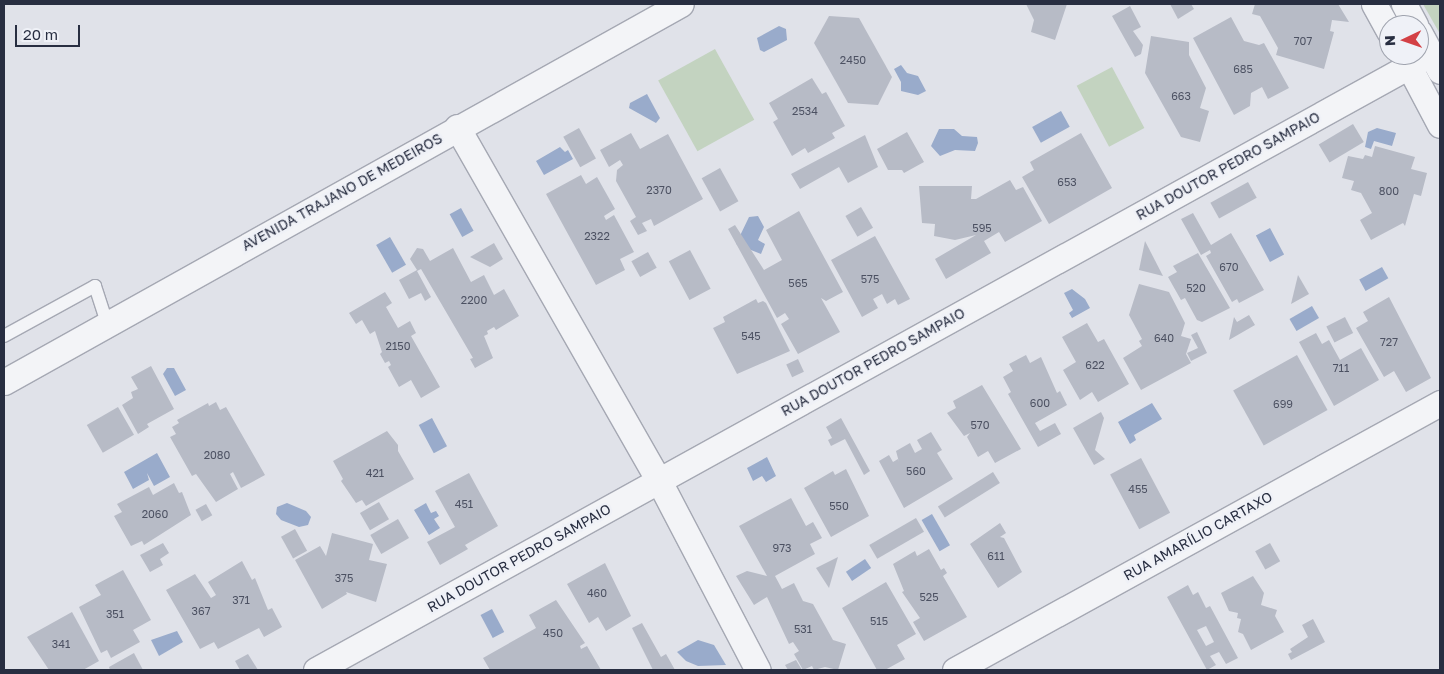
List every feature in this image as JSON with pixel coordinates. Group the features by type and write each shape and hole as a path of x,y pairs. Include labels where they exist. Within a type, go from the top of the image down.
{"street":[{"name":"AVENIDA TRAJANO DE MEDEIROS","path":"4,382 457,127 681,4"},
{"path":"1374,4 1380,15"},
{"path":"1429,50 1436,62"},
{"name":"RUA DOUTOR PEDRO SAMPAIO","path":"316,670 659,481 1397,65"},
{"path":"1409,65 1440,125"},
{"path":"457,127 659,481 758,670"},
{"name":"RUA AMARÍLIO CARTAXO","path":"955,670 1440,402"}],"lane":[{"path":"4,336 95,286 107,324"}],"green space":[{"path":"1423,4 1440,4 1440,34"},
{"path":"715,49 754,120 697,151 658,81"},
{"path":"1112,67 1144,128 1109,147 1077,86"}],"water":[{"path":"779,26 786,29 787,40 764,52 760,50 757,38"},
{"path":"901,65 907,73 918,76 926,91 918,95 901,91 901,82 894,69"},
{"path":"647,94 660,118 656,123 629,108 630,103"},
{"path":"1061,111 1070,127 1041,143 1032,127"},
{"path":"1377,128 1396,133 1392,146 1374,141 1371,149 1365,147 1368,132"},
{"path":"939,129 954,129 962,136 977,137 978,143 975,151 955,150 940,156 931,146"},
{"path":"560,147 565,152 568,150 573,159 544,175 536,161"},
{"path":"461,208 474,231 462,237 450,214"},
{"path":"758,216 764,227 758,240 765,244 761,254 736,244 749,217"},
{"path":"1270,228 1284,254 1270,262 1256,236"},
{"path":"390,237 406,265 392,273 376,245"},
{"path":"1382,267 1388,278 1366,291 1359,280"},
{"path":"1072,289 1085,299 1090,308 1072,318 1069,313 1073,310 1064,293"},
{"path":"1312,306 1319,318 1296,331 1289,319"},
{"path":"167,368 174,368 186,390 175,396 163,374"},
{"path":"1152,403 1162,419 1134,435 1136,440 1130,444 1118,422"},
{"path":"432,418 447,446 434,453 419,425"},
{"path":"157,453 170,477 154,486 147,473 149,480 133,489 124,472"},
{"path":"767,457 776,476 766,482 762,476 753,481 747,468"},
{"path":"287,503 306,511 311,517 308,525 299,527 281,520 276,514 277,507"},
{"path":"426,503 431,513 436,511 439,516 434,519 440,528 429,535 414,510"},
{"path":"932,514 950,545 940,551 922,520"},
{"path":"865,559 871,568 852,581 846,572"},
{"path":"492,609 504,632 493,638 481,615"},
{"path":"177,631 183,642 159,656 151,640"},
{"path":"698,640 714,645 726,665 698,666 686,661 677,652"}],"building":[{"path":"1026,4 1067,4 1055,40 1031,32 1034,20"},
{"path":"1170,4 1191,4 1194,9 1178,19"},
{"path":"1255,4 1338,4 1349,22 1332,20 1330,31 1334,32 1324,69 1276,55 1278,48 1260,16 1252,14"},
{"path":"1130,6 1141,27 1133,31 1143,45 1141,54 1135,57 1112,16"},
{"path":"829,16 859,18 892,77 878,105 848,103 814,43"},
{"path":"1231,17 1244,41 1259,45 1264,43 1289,88 1268,99 1262,87 1251,93 1250,106 1234,115 1193,38"},
{"path":"1151,36 1189,42 1189,55 1206,88 1200,108 1209,111 1200,142 1181,137 1145,73"},
{"path":"812,78 822,94 826,92 845,126 832,133 835,138 808,153 805,148 792,156 773,122 778,119 769,103"},
{"path":"1353,124 1364,142 1330,163 1319,145"},
{"path":"579,128 596,159 580,167 563,137"},
{"path":"907,132 924,162 904,173 902,170 888,170 877,149"},
{"path":"631,133 640,149 668,134 703,199 654,226 651,219 642,223 647,231 638,235 630,221 636,217 616,181 617,170 623,165 620,160 609,167 600,150"},
{"path":"1081,133 1112,188 1049,224 1022,177 1034,170 1030,162"},
{"path":"865,135 878,167 848,183 839,167 800,189 791,174"},
{"path":"1375,146 1415,157 1411,169 1427,173 1421,196 1414,194 1405,226 1403,223 1371,240 1360,220 1372,213 1361,193 1351,190 1354,181 1342,178 1348,156 1363,159 1365,155 1372,157"},
{"path":"720,168 738,201 720,211 702,178"},
{"path":"581,175 586,184 597,177 615,209 604,216 606,220 614,215 634,252 620,259 625,270 596,285 546,194"},
{"path":"1010,180 1016,190 1023,187 1042,221 1005,242 999,232 984,241 991,253 946,279 935,259 976,235 955,240 934,236 935,224 922,223 919,186 972,186 971,199 976,199"},
{"path":"1248,182 1257,198 1219,219 1210,203"},
{"path":"861,207 873,228 857,237 845,216"},
{"path":"799,211 843,292 826,301 821,298 840,332 798,354 781,324 789,319 785,313 777,318 728,229 735,225 764,270 782,260 766,230"},
{"path":"1193,213 1211,245 1231,233 1264,290 1239,303 1237,299 1232,302 1206,256 1211,253 1210,250 1201,255 1181,219"},
{"path":"875,236 910,299 898,305 895,299 887,304 882,294 873,299 878,308 862,317 831,260"},
{"path":"1145,241 1163,276 1139,270"},
{"path":"494,243 503,259 490,267 470,257"},
{"path":"417,248 423,249 430,261 453,248 471,282 484,275 494,295 504,289 519,316 496,330 494,327 487,331 488,334 484,336 493,358 475,368 470,359 473,358 421,269 417,271 431,297 425,301 421,293 409,299 399,280 417,270 410,259"},
{"path":"690,250 711,289 689,300 669,261"},
{"path":"648,252 657,268 640,277 631,261"},
{"path":"1198,253 1230,308 1202,322 1197,320 1185,298 1181,300 1168,277 1177,272 1173,266"},
{"path":"1298,275 1309,294 1291,304"},
{"path":"1139,284 1169,292 1185,323 1181,336 1191,339 1186,354 1191,363 1141,390 1123,358 1142,346 1139,341 1142,339 1129,315"},
{"path":"385,292 392,303 386,307 398,328 410,321 416,333 411,336 440,387 421,398 411,380 399,387 388,367 391,365 389,361 385,363 380,354 382,352 375,331 370,334 362,320 356,324 349,313"},
{"path":"1389,297 1431,378 1406,392 1394,371 1384,377 1356,328 1368,321 1363,312"},
{"path":"756,299 758,303 763,301 766,303 790,351 737,374 713,328 725,322 723,317"},
{"path":"1249,315 1255,325 1229,340 1234,317 1237,322"},
{"path":"1345,317 1353,333 1334,343 1326,327"},
{"path":"1087,323 1098,342 1104,339 1129,384 1098,402 1092,392 1080,400 1063,370 1076,362 1062,337"},
{"path":"1197,332 1207,353 1191,361 1187,353 1198,348 1191,335"},
{"path":"1316,333 1322,344 1329,340 1340,360 1361,348 1379,380 1334,406 1299,342"},
{"path":"1026,355 1030,363 1041,357 1057,393 1060,391 1067,405 1035,423 1040,431 1055,423 1061,434 1038,447 1008,394 1011,392 1003,377 1013,371 1009,364"},
{"path":"1297,355 1328,410 1264,445 1233,390"},
{"path":"798,359 804,372 792,377 786,364"},
{"path":"151,366 174,409 147,424 149,427 138,434 122,405 133,398 131,392 138,389 131,377"},
{"path":"982,385 1021,449 995,463 988,451 978,457 967,437 970,433 964,436 947,413 956,408 953,401"},
{"path":"216,402 220,410 226,407 265,475 241,488 233,472 230,474 238,489 216,502 196,474 192,476 170,437 176,434 172,427 179,423 177,420 208,403 209,406"},
{"path":"118,407 134,435 103,453 87,425"},
{"path":"1101,412 1104,418 1095,450 1105,459 1094,465 1073,428"},
{"path":"841,418 870,471 864,475 845,439 831,446 828,440 832,438 826,427"},
{"path":"387,431 398,445 398,451 414,479 366,506 362,500 356,503 341,481 343,479 333,461"},
{"path":"931,432 942,450 937,453 953,479 904,508 879,461 889,455 893,462 898,459 899,462 896,451 910,443 915,453 922,449 917,440"},
{"path":"1141,458 1170,513 1139,529 1110,474"},
{"path":"846,469 869,516 831,537 804,488 833,471 835,475"},
{"path":"993,472 1000,483 945,517 938,506"},
{"path":"469,473 498,526 465,545 468,549 440,565 427,542 455,527 435,491"},
{"path":"174,483 179,493 182,492 191,515 144,545 142,541 131,546 114,516 122,512 117,504 149,487 153,495"},
{"path":"791,498 806,526 813,522 822,538 810,544 815,554 775,576 782,589 794,583 803,601 813,604 833,640 846,644 838,670 825,667 814,670 812,666 803,670 794,654 799,651 793,642 789,644 767,597 754,605 736,576 747,571 767,576 739,526"},
{"path":"379,502 389,519 370,530 360,513"},
{"path":"206,504 212,515 202,521 196,510"},
{"path":"916,518 924,532 877,559 869,545"},
{"path":"398,519 409,538 381,554 370,535"},
{"path":"1000,523 1006,533 1000,537 1004,538 1022,572 998,588 970,544"},
{"path":"295,529 307,551 293,559 281,537"},
{"path":"332,533 373,544 369,560 387,564 376,602 346,592 347,594 322,609 295,560 320,546 326,556"},
{"path":"163,543 169,553 160,559 163,565 150,572 140,555"},
{"path":"1270,543 1280,561 1265,570 1255,551"},
{"path":"929,549 941,570 944,568 947,573 943,576 967,617 924,641 913,622 920,618 902,592 904,591 893,564 915,551 917,556"},
{"path":"838,557 829,588 816,568"},
{"path":"242,561 252,580 255,578 268,610 272,608 282,627 264,637 259,628 218,649 214,642 200,649 166,590 195,574 211,598 216,595 208,582"},
{"path":"605,563 631,616 606,631 598,617 589,623 567,584"},
{"path":"123,570 151,620 133,630 140,642 111,658 107,650 101,653 79,607 101,595 95,585"},
{"path":"1253,576 1264,593 1261,605 1277,610 1275,616 1284,632 1251,650 1243,634 1238,632 1241,619 1237,618 1238,613 1229,611 1221,593"},
{"path":"886,582 916,634 897,645 905,659 885,670 877,670 842,608"},
{"path":"1188,585 1193,595 1198,592 1206,608 1210,606 1238,658 1226,664 1219,652 1210,656 1216,665 1207,670 1167,597","holes":["1206,626 1214,642 1206,646 1197,630"]},
{"path":"556,600 585,643 580,646 581,649 587,646 601,670 490,670 483,658 536,628 529,615"},
{"path":"72,612 99,661 83,670 49,670 27,637"},
{"path":"1313,619 1325,642 1291,660 1288,654 1292,652 1290,649 1308,637 1302,625"},
{"path":"642,623 661,657 666,654 675,670 653,670 632,628"},
{"path":"134,653 143,670 110,670 109,667"},
{"path":"248,654 258,670 240,670 235,661"},
{"path":"796,660 802,670 788,670 785,665"}]}
